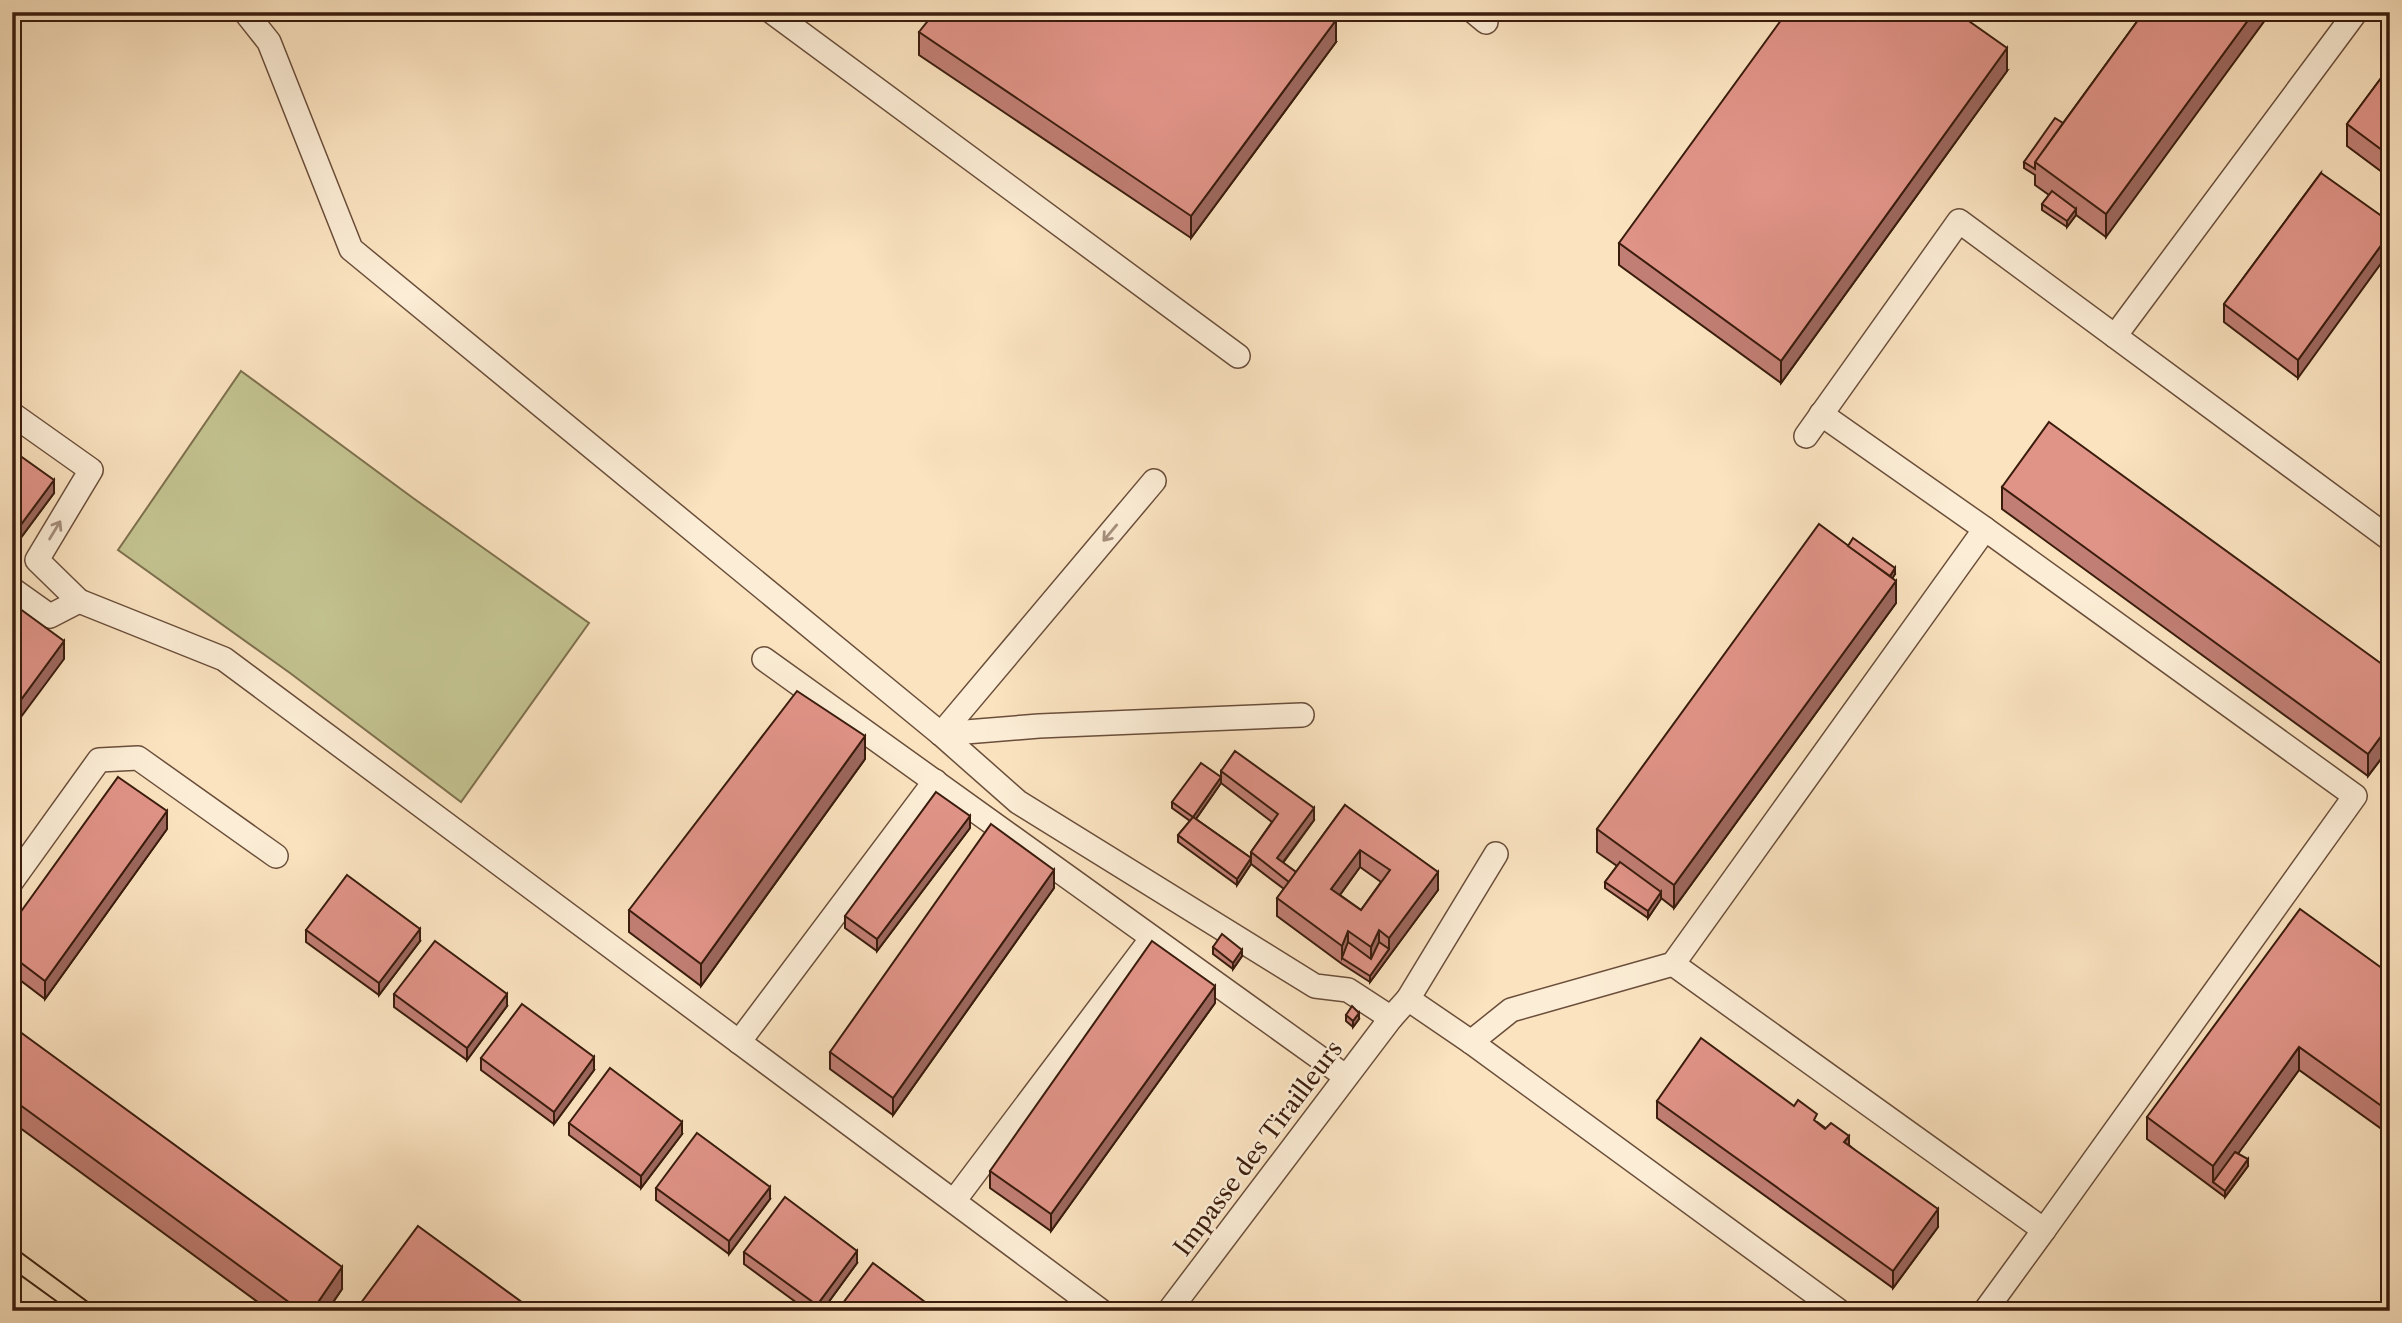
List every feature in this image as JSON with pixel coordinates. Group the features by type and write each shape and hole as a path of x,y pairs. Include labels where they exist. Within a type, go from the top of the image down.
{"lane":[{"path":"772,12 1238,356"},
{"path":"2115,336 2356,12"},
{"path":"246,13 269,42 351,249 941,734 1018,802 1315,986 1348,990 1391,1017"},
{"path":"1806,436 1959,221 2390,539"},
{"path":"12,414 91,470 37,560 79,601 224,659 1101,1311"},
{"path":"1821,414 2355,796 1985,1311"},
{"path":"941,734 1154,481"},
{"path":"1471,1042 1511,1010 1673,964 1985,529"},
{"path":"12,589 50,616 79,601"},
{"path":"764,659 1345,1076"},
{"path":"941,734 1039,726 1303,715"},
{"path":"12,881 99,760 138,758 276,856"},
{"path":"739,1042 935,781"},
{"name":"Impasse des Tirailleurs","path":"1169,1311 1345,1076 1408,999 1496,854"},
{"path":"954,1201 1152,938"},
{"path":"1673,964 2044,1230"},
{"path":"1408,999 1471,1042 1839,1311"}],"green space":[{"path":"241,371 589,623 461,802 290,673 118,550"}],"building":[{"path":"935,12 1324,12 1336,20 1191,216 919,32"},
{"path":"1787,12 1956,12 2007,48 1781,361 1619,243"},
{"path":"2144,12 2254,12 2106,214 2035,162"},
{"path":"2390,66 2390,156 2347,124"},
{"path":"2055,118 2063,123 2035,162 2035,169 2024,162"},
{"path":"2321,173 2390,222 2390,233 2298,360 2224,304"},
{"path":"2052,191 2076,209 2067,221 2042,204"},
{"path":"2049,422 2390,670 2390,724 2368,754 2002,487"},
{"path":"12,450 54,480 14,534 12,533"},
{"path":"1819,524 1896,581 1674,885 1597,829"},
{"path":"1853,538 1895,568 1890,576 1848,546"},
{"path":"12,603 64,641 12,712"},
{"path":"797,691 865,736 701,964 629,910"},
{"path":"1235,751 1314,808 1277,858 1296,872 1289,882 1251,852 1278,814 1221,771"},
{"path":"1201,763 1221,777 1193,817 1172,802"},
{"path":"118,777 167,811 45,981 12,956 12,924"},
{"path":"936,792 970,816 877,939 845,916"},
{"path":"1345,805 1438,872 1389,938 1379,930 1371,947 1348,931 1342,946 1277,898","holes":["1360,850 1390,870 1361,910 1331,889"]},
{"path":"1193,817 1251,858 1237,879 1178,835"},
{"path":"991,824 1054,870 893,1098 830,1052"},
{"path":"1620,862 1661,892 1648,911 1605,882"},
{"path":"347,875 420,929 379,983 306,930"},
{"path":"2300,909 2390,974 2390,1112 2299,1047 2213,1166 2147,1117"},
{"path":"1222,934 1242,950 1233,963 1213,947"},
{"path":"435,941 507,994 467,1048 394,994"},
{"path":"1152,941 1215,986 1051,1214 990,1171"},
{"path":"1348,942 1371,959 1379,942 1389,949 1370,976 1342,958"},
{"path":"522,1004 594,1057 554,1112 481,1058"},
{"path":"1352,1006 1359,1013 1353,1021 1346,1015"},
{"path":"12,1026 342,1267 312,1311 301,1311 12,1099"},
{"path":"1701,1038 1794,1106 1798,1100 1817,1114 1814,1120 1825,1129 1831,1123 1849,1136 1844,1142 1938,1209 1893,1271 1657,1101"},
{"path":"610,1068 682,1122 641,1176 569,1123"},
{"path":"697,1133 770,1187 729,1241 656,1188"},
{"path":"2235,1152 2248,1159 2225,1191 2213,1182"},
{"path":"785,1197 857,1251 817,1305 744,1252"},
{"path":"418,1226 534,1311 355,1311"},
{"path":"873,1263 937,1311 837,1311"}],"tram line":[{"path":"12,1246 100,1311"},
{"path":"12,1269 70,1311"}]}
